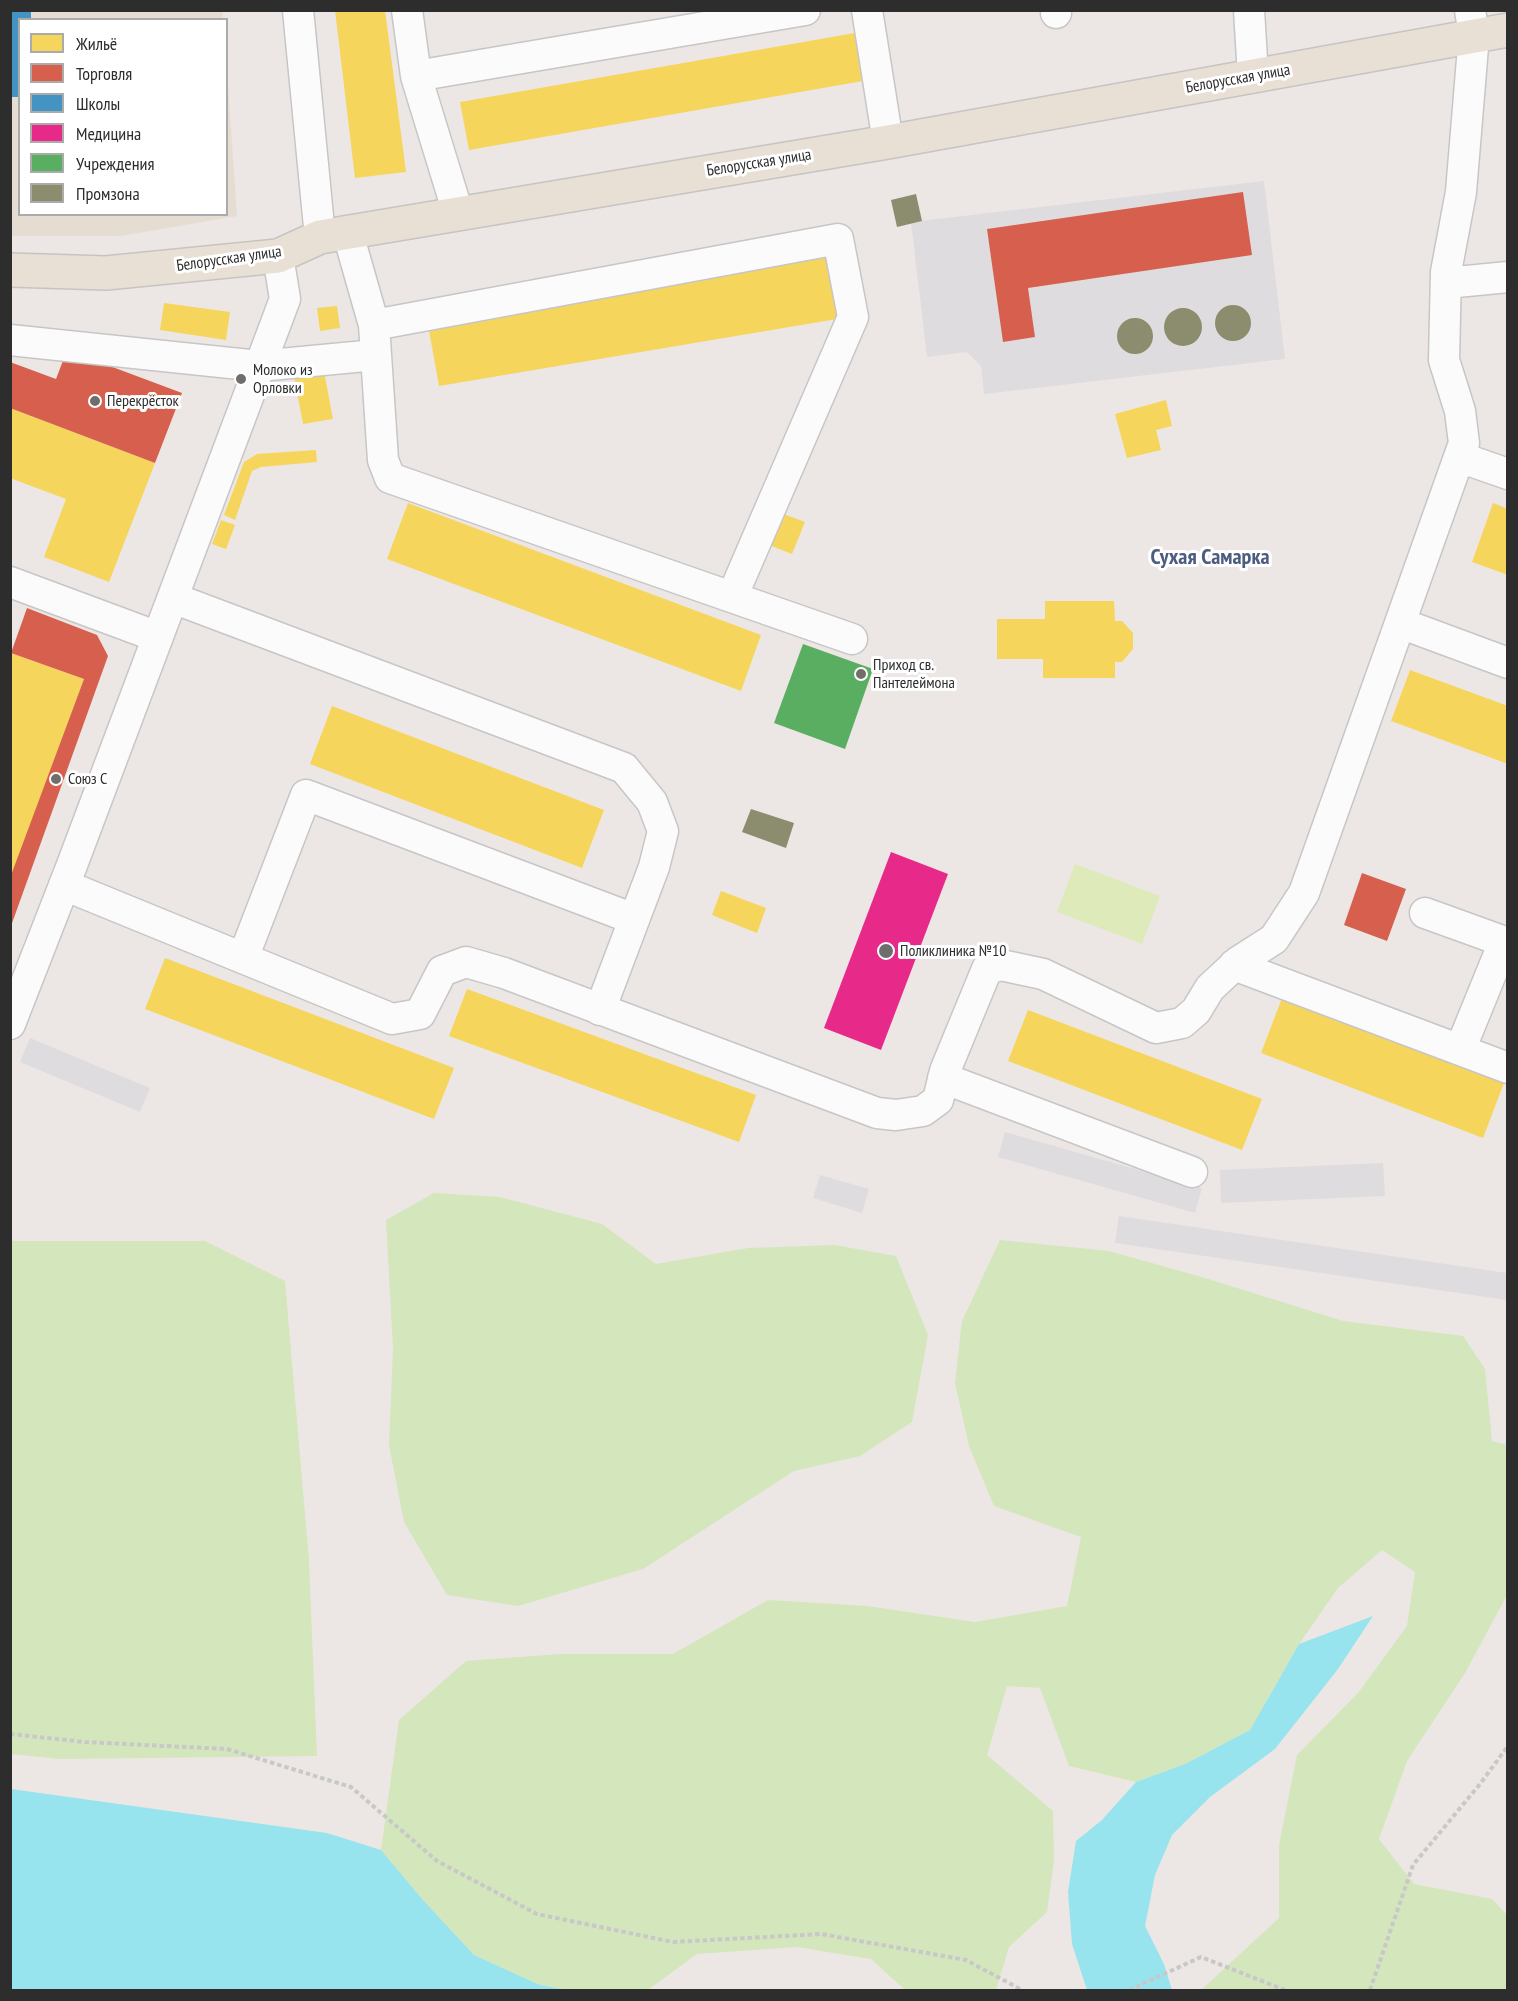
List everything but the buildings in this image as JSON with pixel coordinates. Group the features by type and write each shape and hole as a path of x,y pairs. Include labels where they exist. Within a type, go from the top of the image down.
{"main road":[{"name":"Белорусская улица","path":"10,270 106,273 278,256 334,236 458,213 888,142 1253,76 1472,23 1508,30"}],"street":[{"path":"298,10 334,236 374,325 383,460 390,478 852,639"},
{"path":"407,10 416,75 458,213"},
{"path":"416,75 805,10"},
{"path":"867,10 888,142"},
{"path":"1249,10 1253,76"},
{"path":"64,885 392,1019 420,1014 442,971 466,962 504,973 877,1113 896,1115 923,1111 938,1100 943,1078 987,969 1001,965 1043,974 1156,1028 1182,1023 1196,1011 1210,988 1234,965 1274,939 1304,893 1464,442 1460,411 1444,360 1446,272 1461,192 1472,23"},
{"path":"374,325 838,238 853,317 732,597"},
{"path":"10,1024 16,982 64,885 285,299 278,256"},
{"path":"1446,283 1508,277"},
{"path":"10,340 260,366 376,355"},
{"path":"1459,457 1508,452"},
{"path":"1459,457 1508,474"},
{"path":"10,582 158,637"},
{"path":"172,598 624,768 652,802 663,831 654,867 600,1010"},
{"path":"1400,623 1508,663"},
{"path":"243,958 306,795 634,919"},
{"path":"1425,913 1506,943 1460,1050"},
{"path":"1234,965 1507,1067"},
{"path":"943,1078 1192,1172"}],"path":[{"path":"10,1734 84,1742 227,1749 351,1787 437,1861 537,1914 673,1942 820,1934 966,1960 1022,1990"},
{"path":"1370,1990 1413,1865 1480,1785 1508,1746"},
{"path":"1130,1990 1201,1957 1285,1990"}],"shaded area":[{"path":"222,10 223,18 18,18 18,216 228,216 228,86 237,216 121,236 11,236 10,11"},
{"path":"1264,181 1285,359 984,394 981,366 967,352 927,357 911,222"},
{"path":"30,1038 150,1088 140,1112 20,1062"},
{"path":"1005,1132 1202,1188 1195,1213 998,1157"},
{"path":"1383,1163 1385,1196 1221,1203 1220,1170"},
{"path":"820,1175 869,1189 862,1213 813,1198"},
{"path":"1119,1216 1507,1273 1507,1300 1115,1243"}],"green space":[{"path":"1075,864 1160,896 1142,944 1057,912"},
{"path":"434,1193 500,1197 602,1224 656,1264 748,1248 835,1245 896,1256 928,1335 912,1422 860,1456 794,1471 643,1569 518,1606 447,1595 404,1522 389,1445 393,1350 386,1220"},
{"path":"1000,1240 1109,1251 1343,1321 1463,1336 1485,1369 1492,1441 1507,1445 1507,1595 1465,1673 1407,1761 1379,1839 1414,1884 1492,1899 1507,1915 1507,1990 1201,1990 1279,1918 1279,1845 1297,1755 1358,1693 1407,1626 1415,1572 1382,1550 1338,1588 1299,1644 1250,1730 1185,1764 1136,1782 1069,1766 1040,1688 1007,1686 987,1755 1053,1811 1054,1860 1047,1912 1009,1947 996,1990 905,1990 871,1959 797,1947 697,1954 648,1990 569,1990 540,1985 474,1955 381,1850 399,1720 466,1661 559,1654 673,1654 768,1600 867,1606 975,1622 1067,1606 1081,1537 994,1506 969,1446 955,1383 962,1321"},
{"path":"11,1241 205,1241 285,1281 309,1561 317,1756 60,1759 11,1754"}],"water":[{"path":"1373,1616 1338,1669 1275,1749 1210,1797 1172,1835 1155,1875 1145,1926 1164,1964 1172,1990 1087,1990 1072,1944 1068,1892 1076,1841 1102,1820 1136,1782 1185,1764 1250,1730 1299,1644"},
{"path":"11,1789 327,1833 381,1850 474,1955 540,1985 569,1990 11,1990"}],"place":[{"name":"Молоко из Орловки","path":"241,379"},
{"name":"Перекрёсток","path":"95,401"},
{"name":"Приход св. Пантелеймона","path":"861,674"},
{"name":"Союз С","path":"56,779"},
{"name":"Поликлиника №10","path":"886,951"}],"district":[{"name":"Сухая Самарка","path":"1210,558"}]}
